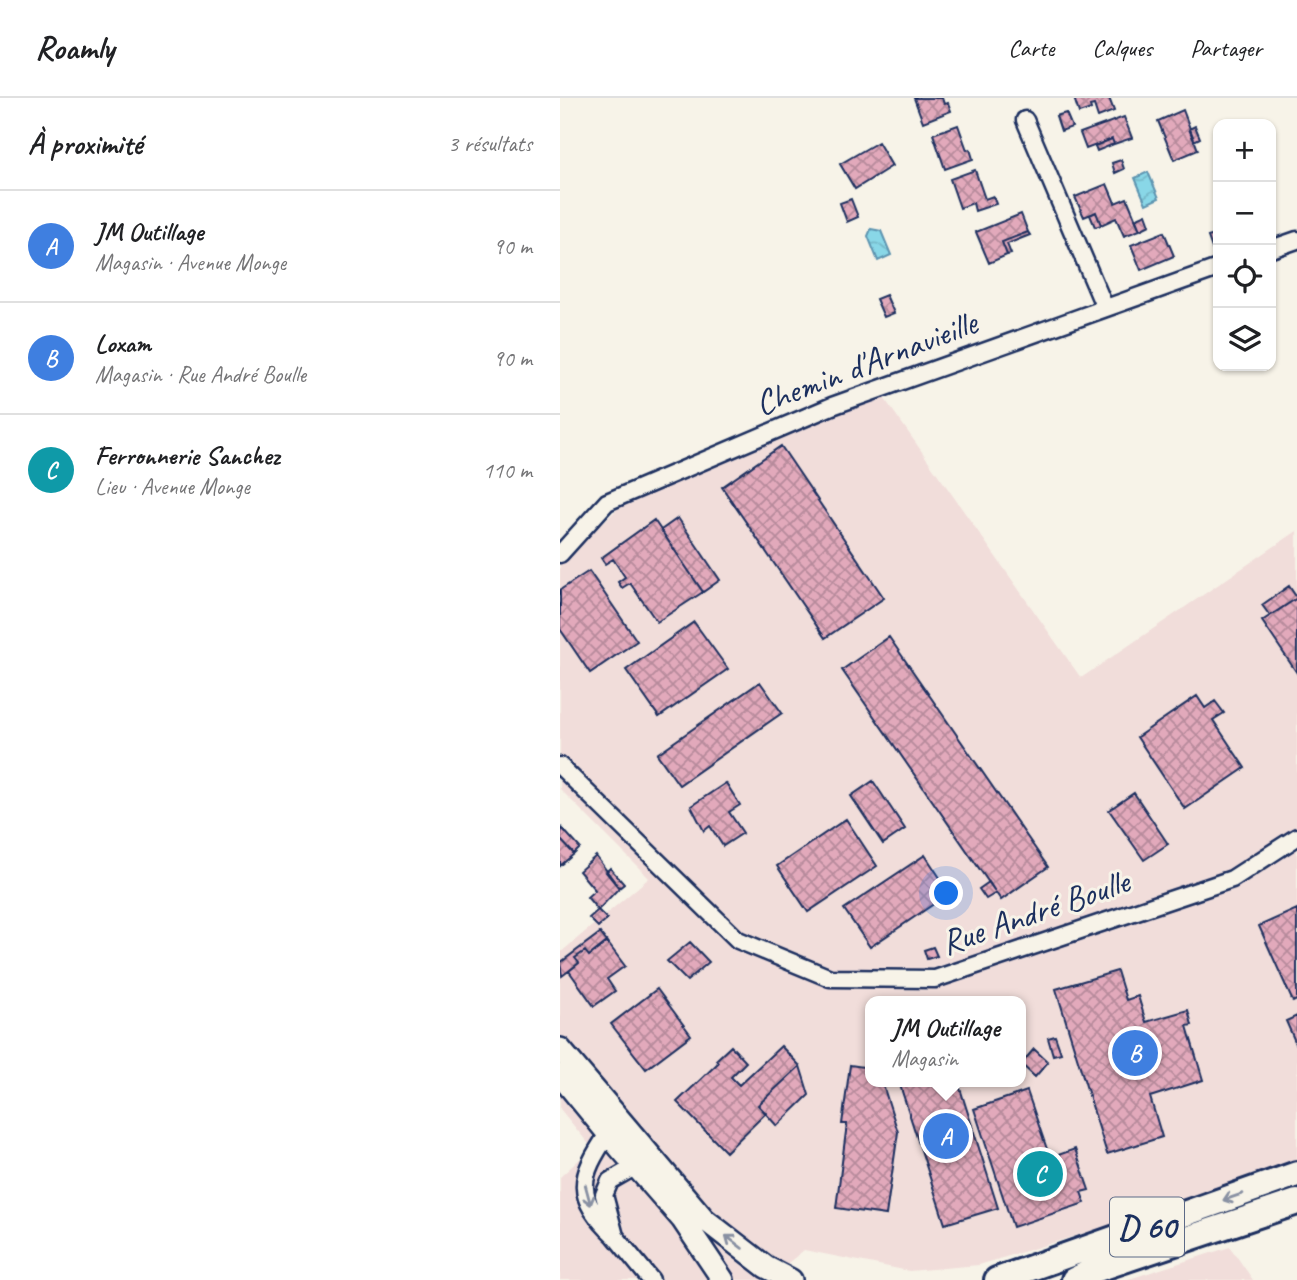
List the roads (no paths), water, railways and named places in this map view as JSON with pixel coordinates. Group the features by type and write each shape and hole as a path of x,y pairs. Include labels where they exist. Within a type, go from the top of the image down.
{"main road":[{"path":"560,1049 644,1161 723,1280"},
{"path":"560,1074 608,1134 644,1161 704,1219 766,1266 791,1280"},
{"name":"D 60","path":"997,1280 1297,1174"},
{"name":"D 60","path":"1074,1280 1094,1270 1297,1202"}],"street":[{"path":"1025,120 1105,308"},
{"path":"1276,247 1297,240"},
{"name":"Chemin d'Arnavieille","path":"560,554 607,502 832,406 1213,270"},
{"name":"Rue André Boulle","path":"560,766 738,940 830,978 935,979 1232,879 1297,837"},
{"path":"608,1134 584,1177 587,1200 600,1222 651,1280"},
{"path":"615,1236 604,1195 610,1181 644,1161"}],"water":[{"path":"1148,172 1159,198 1146,204 1135,178"},
{"path":"871,229 881,231 891,255 878,261 868,236"}],"place":[{"name":"Loxam","path":"1135,1053"},
{"name":"JM Outillage","path":"946,1136"},
{"name":"Ferronnerie Sanchez","path":"1040,1174"}]}
